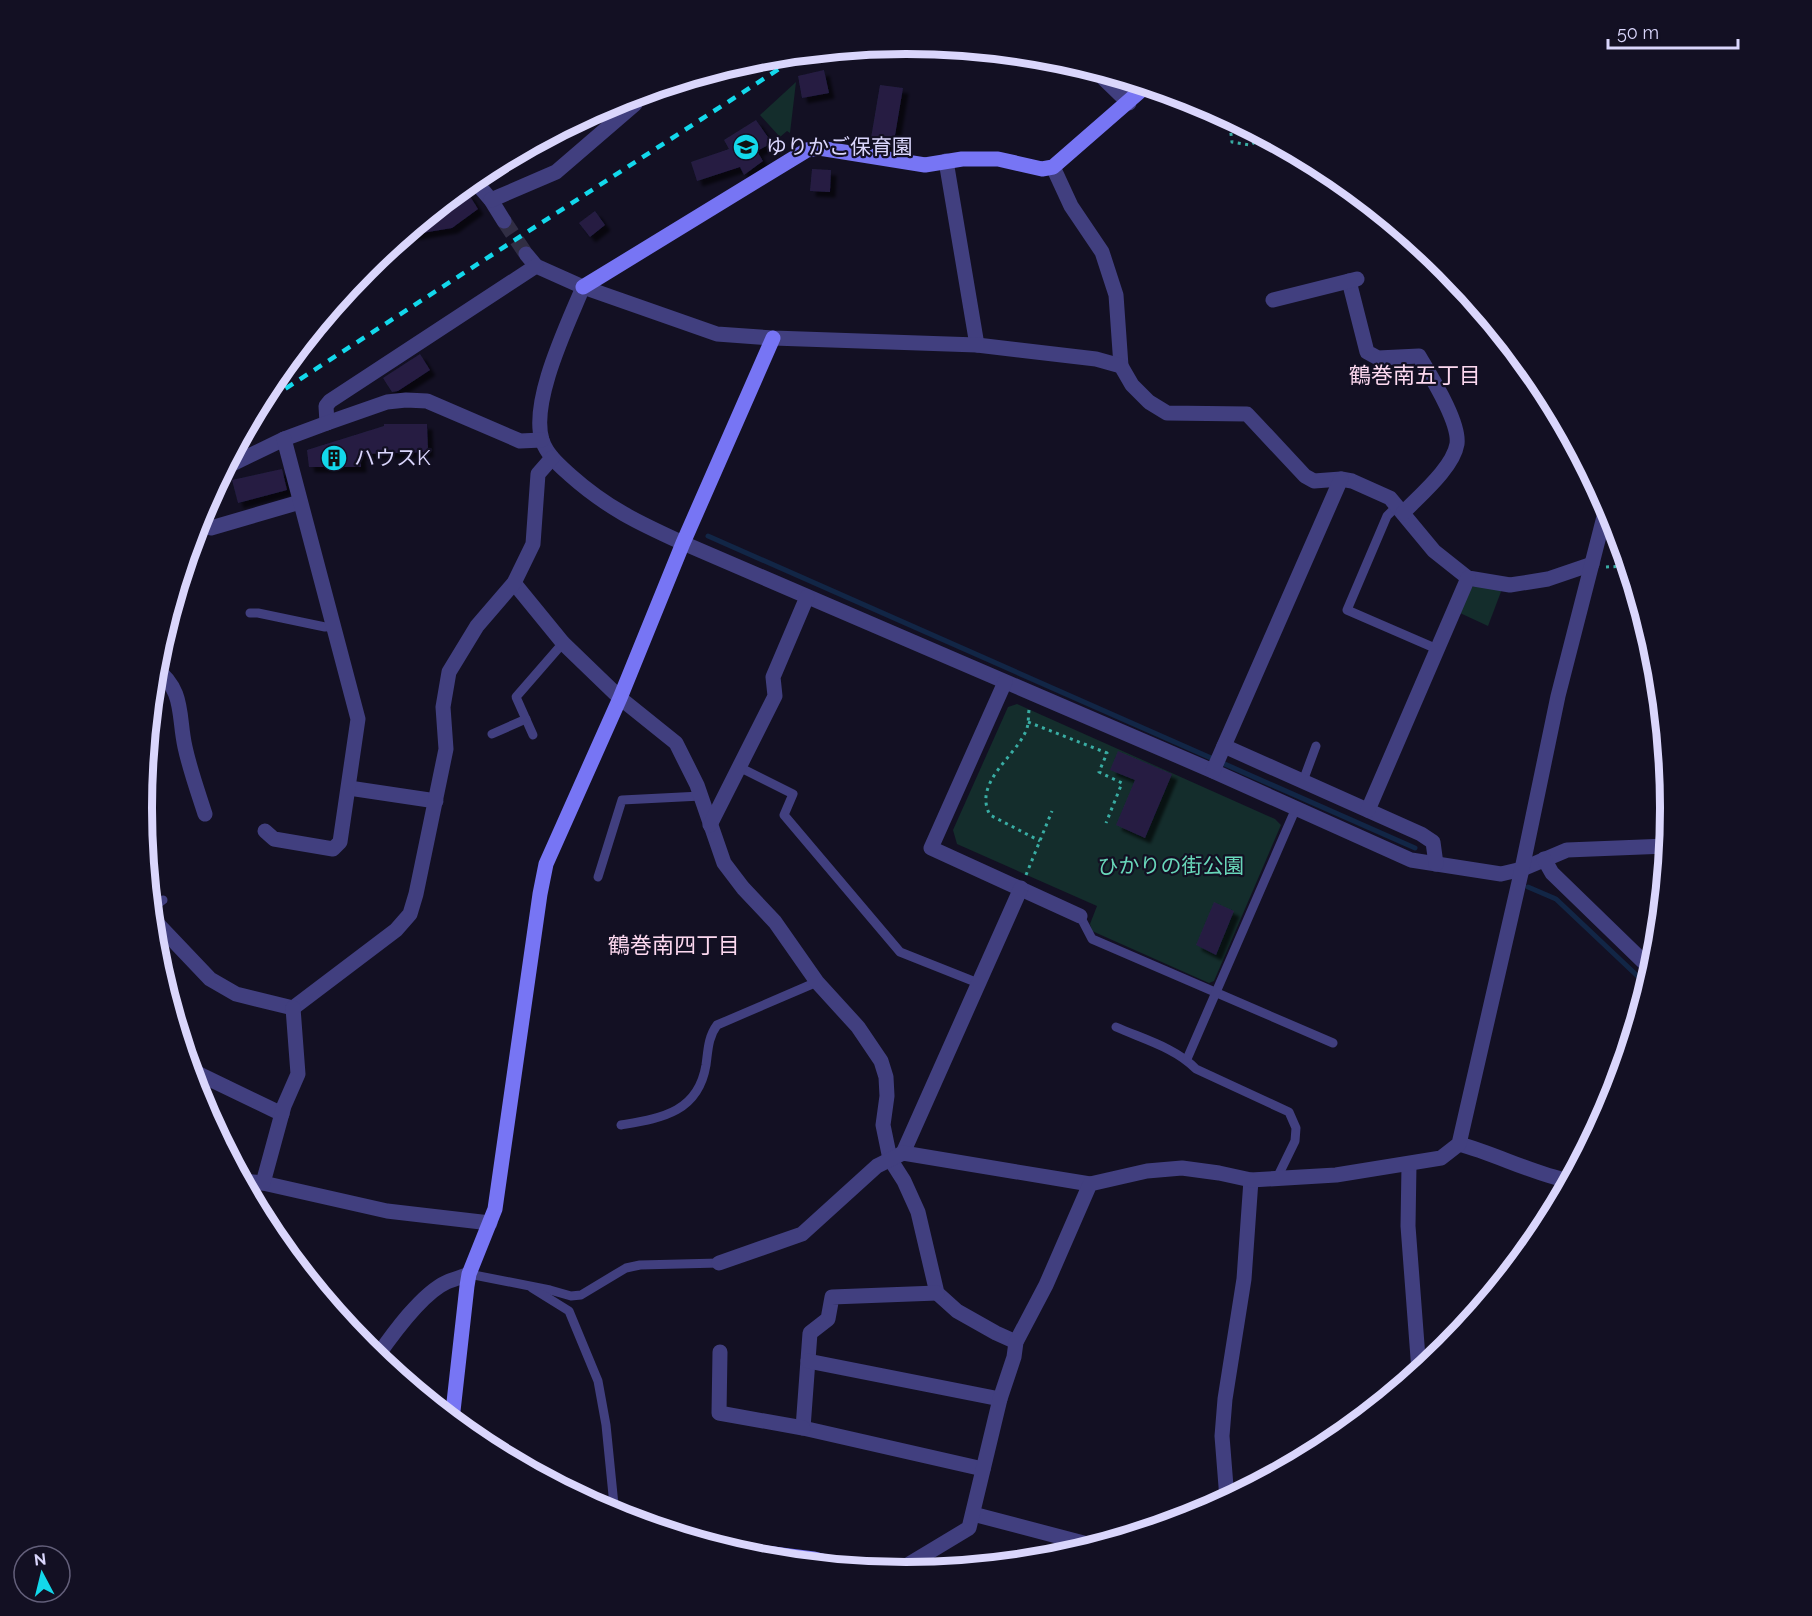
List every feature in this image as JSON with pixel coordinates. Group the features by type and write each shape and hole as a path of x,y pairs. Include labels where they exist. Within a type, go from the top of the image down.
{"street":[{"path":"1107,82 1129,103"},
{"path":"1140,92 1053,167 1042,169 998,159 962,159 925,165 819,148 807,150 583,287 553,361 540,418 542,440 552,458 602,501 626,516 683,543 1213,771 1411,860 1501,874 1522,869 1567,850 1658,846"},
{"path":"491,200 556,172 634,105"},
{"path":"946,161 977,345"},
{"path":"1053,167 1071,206 1102,252 1116,294 1121,366 1132,385 1149,402 1167,413 1247,414 1305,476 1314,481 1341,479 1352,481 1390,498 1434,551 1468,578 1510,585 1548,579 1592,564"},
{"path":"478,188 491,200 504,221"},
{"path":"327,423 326,406 330,401 531,260 583,287 717,333 773,338 977,345 1096,359 1121,366"},
{"path":"1273,300 1353,280 1367,352 1378,358 1419,356 1441,393 1457,433 1457,445 1440,473 1400,509"},
{"path":"453,1410 469,1274 495,1209 546,864 620,698 683,543 773,338"},
{"path":"237,462 284,439 387,402 427,401 520,441 542,440"},
{"path":"265,831 274,839 333,849 340,842 358,719 284,439"},
{"path":"292,1008 396,930 410,914 446,748 444,706 449,672 477,626 514,583 533,544 538,474 552,458"},
{"path":"1213,771 1341,479"},
{"path":"211,528 300,502"},
{"path":"719,1263 802,1233 877,1166 896,1156 1090,1184 1147,1171 1182,1168 1251,1180 1336,1176 1441,1158 1459,1144 1522,869 1558,696 1603,519"},
{"path":"1368,810 1468,578"},
{"path":"514,583 563,643 620,698 676,743 700,796 724,863 742,888 775,922 817,982 858,1028 881,1061 886,1077 887,1096 883,1125 918,1212 938,1293 957,1311 1016,1342"},
{"path":"710,825 775,696 773,677 807,597"},
{"path":"163,676 171,684 179,699 185,746 205,814"},
{"path":"1005,682 931,848 1080,916"},
{"path":"1224,746 1421,834 1433,842 1436,864"},
{"path":"349,788 436,801"},
{"path":"1544,859 1552,873 1644,962"},
{"path":"896,1156 1021,888"},
{"path":"162,928 210,979 236,994 292,1008"},
{"path":"263,1183 282,1114 298,1074 292,1008"},
{"path":"201,1075 282,1114"},
{"path":"1459,1144 1562,1179"},
{"path":"1409,1165 1408,1226 1418,1361"},
{"path":"1226,1490 1222,1436 1225,1399 1244,1279 1251,1180"},
{"path":"251,1182 387,1212 490,1223"},
{"path":"913,1562 969,1528 1016,1342 1046,1285 1090,1184"},
{"path":"382,1349 393,1332 429,1294 445,1282 469,1274"},
{"path":"803,1428 810,1333 828,1319 832,1297 938,1293"},
{"path":"720,1352 719,1413 803,1428 983,1468"},
{"path":"808,1361 1000,1399"},
{"path":"973,1514 1078,1542"}],"lane":[{"path":"1400,509 1387,516 1347,610 1437,649"},
{"path":"250,614 258,613 325,627 335,626"},
{"path":"533,735 516,697 563,643"},
{"path":"492,734 526,719"},
{"path":"1303,781 1316,746"},
{"path":"739,767 793,794 784,815 900,952 978,983"},
{"path":"598,877 622,800 700,796"},
{"path":"1187,1059 1296,808"},
{"path":"158,904 163,900"},
{"path":"1080,916 1092,939 1332,1043"},
{"path":"621,1125 660,1118 680,1108 694,1095 704,1076 711,1033 717,1025 817,982"},
{"path":"1116,1027 1187,1059 1196,1070 1289,1112 1296,1128 1295,1141 1277,1178"},
{"path":"469,1274 571,1296 581,1294 626,1269 640,1265 719,1263"},
{"path":"527,1285 569,1311 598,1381 606,1425 614,1503"}],"path":[{"path":"1230,128 1232,142 1250,146 1257,142"},
{"path":"1592,564 1605,567 1620,566"},
{"path":"1031,693 1028,722 1023,737 990,784 985,807 990,815 1040,841"},
{"path":"1028,722 1107,753 1099,772 1122,783 1106,823"},
{"path":"1021,888 1052,811"}],"green space":[{"path":"796,82 790,133 787,131 780,137 760,115"},
{"path":"1235,130 1250,138 1250,138 1237,136"},
{"path":"1479,584 1502,589 1488,626 1460,613 1470,588"},
{"name":"ひかりの街公園","path":"1017,704 1275,819 1281,825 1214,981 1209,983 1092,931 1090,924 1097,906 957,844 953,830 1008,707"}],"building":[{"path":"824,70 829,93 802,98 798,76"},
{"path":"880,85 903,88 893,147 870,144"},
{"name":"ゆりかご保育園","path":"756,120 772,143 757,151 763,161 744,175 740,167 697,181 691,162 729,149 724,140"},
{"path":"812,169 831,170 830,192 810,191"},
{"path":"469,194 478,209 452,228 418,234"},
{"path":"595,211 605,225 590,237 579,223"},
{"path":"420,354 430,370 398,391 392,392 383,378"},
{"path":"384,424 427,424 428,452 360,454 361,467 309,467 307,450 384,426"},
{"path":"282,469 287,490 238,503 232,480"},
{"path":"1118,751 1172,774 1145,838 1116,825 1135,780 1110,770"},
{"path":"1214,902 1234,911 1216,955 1196,945"}],"waterway":[{"path":"708,536 1415,848"},
{"path":"1528,887 1556,899 1640,979"}],"tunnel":[{"path":"504,221 526,254"}],"railway":[{"path":"275,395 788,63"}],"place":[{"name":"ゆりかご保育園","path":"746,147"},
{"name":"ハウスK","path":"334,458"}],"district":[{"name":"鶴巻南五丁目","path":"1415,375"},
{"name":"鶴巻南四丁目","path":"674,945"}]}
